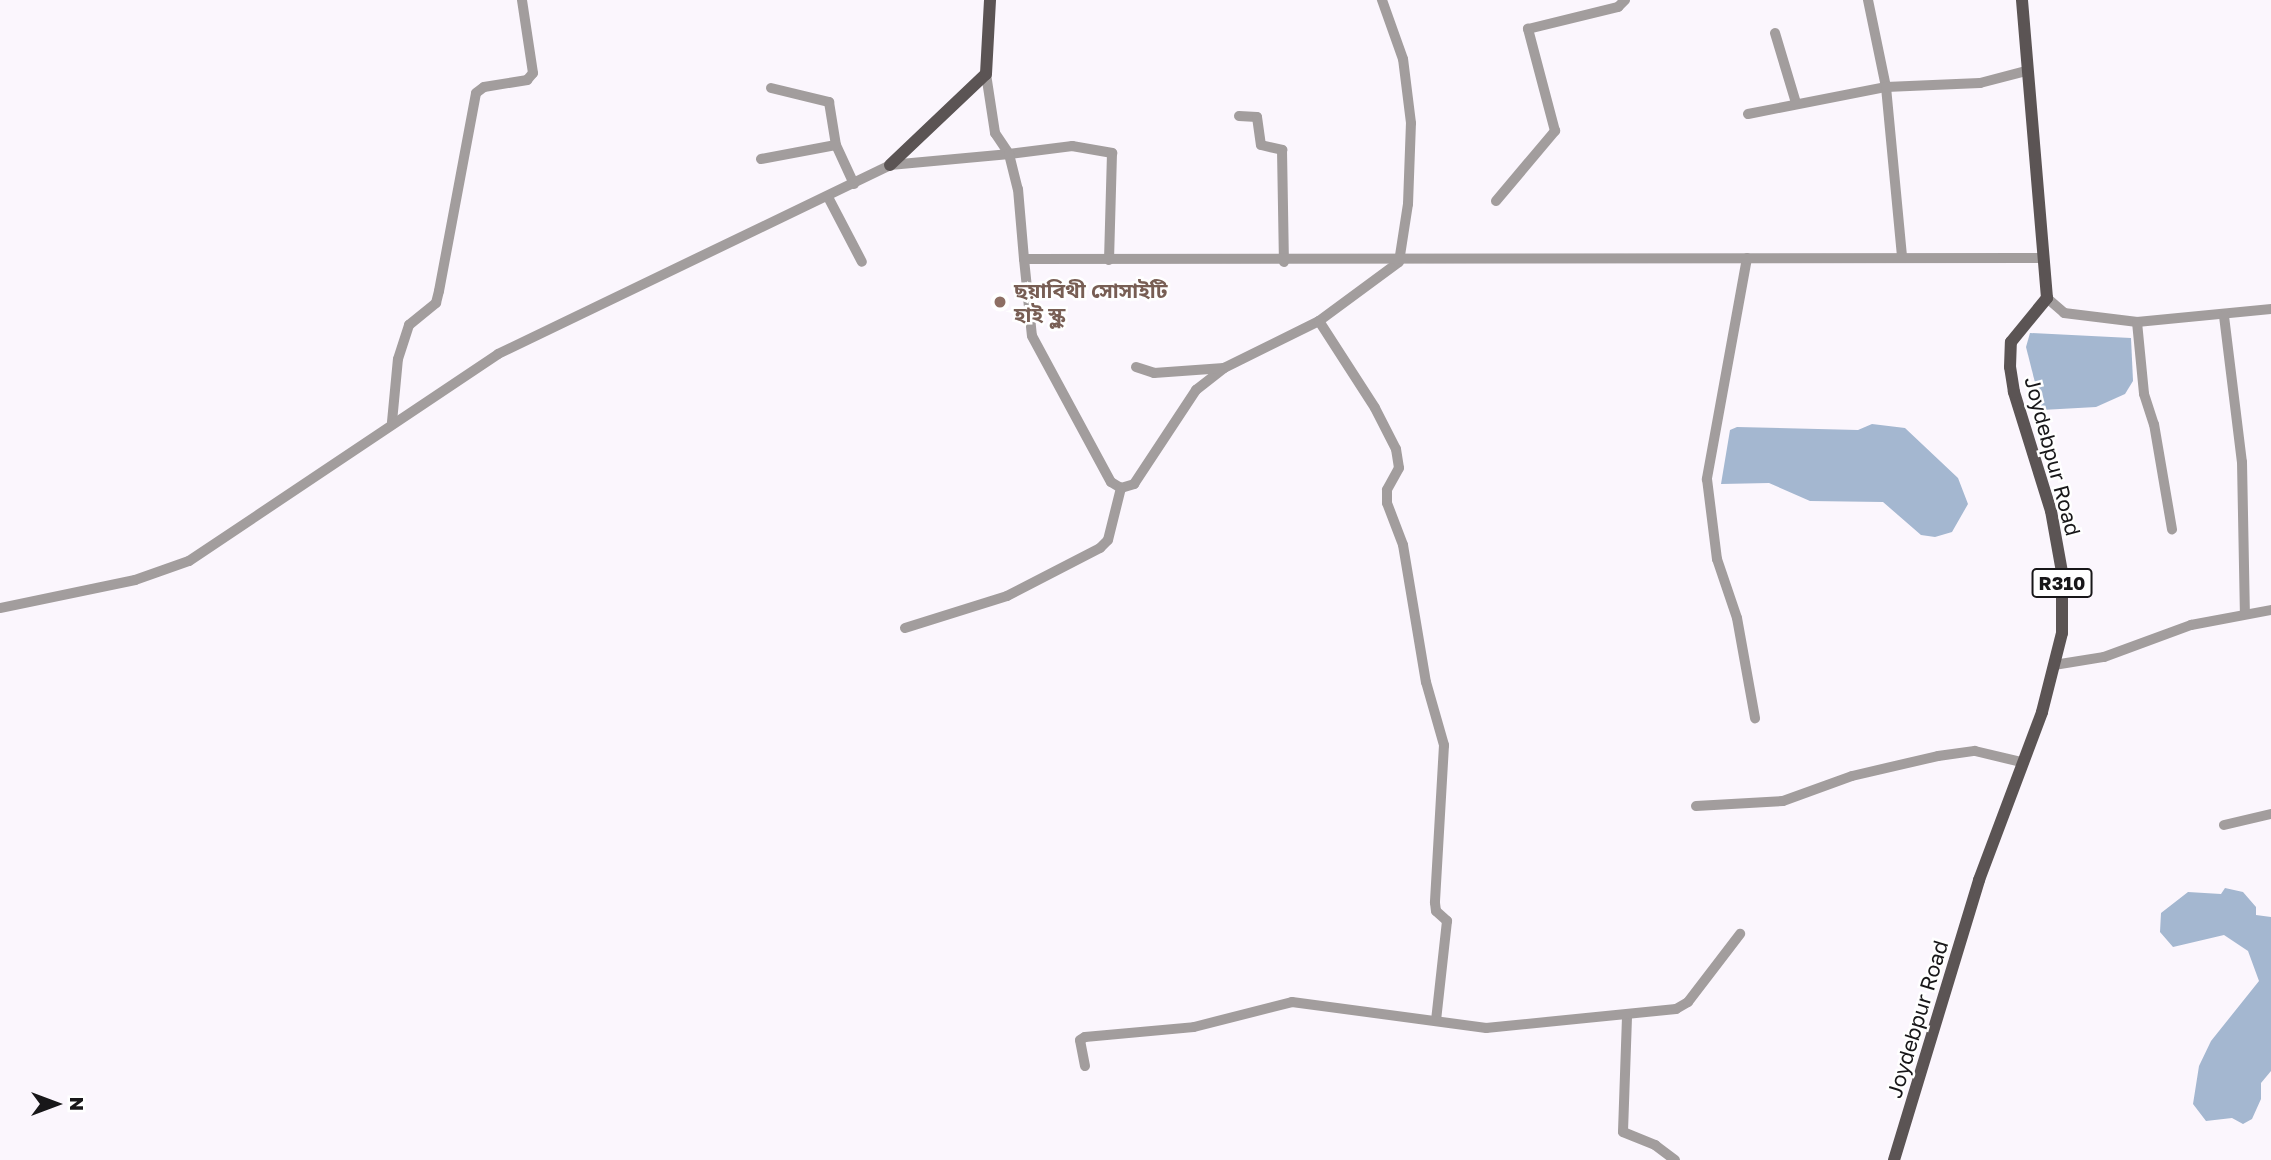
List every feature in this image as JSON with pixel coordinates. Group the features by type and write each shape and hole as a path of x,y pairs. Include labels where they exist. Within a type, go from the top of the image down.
{"main road":[{"path":"890,165 986,74 990,0"},
{"path":"2022,0 2047,298"},
{"name":"Joydebpur Road","path":"1894,1160 1979,880 2054,665 2062,633 2062,572 2048,492 2014,392 2010,367 2011,342 2047,298"}],"street":[{"path":"392,422 398,359 409,325 436,303 476,93 484,87 518,83 533,74 522,0"},
{"path":"986,74 995,133 1009,154 1018,189 1032,336 1111,482 1121,488 1134,484 1151,463 1196,390 1224,368 1319,321 1399,262 1408,205 1411,123 1403,59 1382,0"},
{"path":"1496,201 1555,131 1528,29 1618,7 1625,0"},
{"path":"1868,0 1886,87 1902,257"},
{"path":"1775,33 1796,103"},
{"path":"1748,114 1886,87 1980,83 2026,71"},
{"path":"771,88 829,102 836,145 854,184"},
{"path":"1239,116 1257,117 1261,145 1282,150 1284,262"},
{"path":"761,159 836,145"},
{"path":"0,608 135,580 189,561 392,422 498,355 890,165 1072,146 1109,149 1110,260"},
{"path":"828,197 862,262"},
{"path":"1747,258 1707,479 1717,558 1737,618 1755,718"},
{"path":"1024,259 1399,262 2044,258"},
{"path":"2047,298 2064,313 2137,323 2271,309"},
{"path":"2224,316 2242,462 2245,614"},
{"path":"1319,321 1375,408 1396,449 1399,468 1387,502 1403,545 1426,682 1444,744 1435,903 1436,911 1447,921 1436,1020"},
{"path":"2137,323 2144,394 2154,424 2172,529"},
{"path":"1136,367 1154,373 1224,368"},
{"path":"905,628 1007,596 1100,548 1108,540 1121,488"},
{"path":"2054,665 2104,657 2179,628 2271,610"},
{"path":"1696,806 1783,802 1852,776 1938,756 1975,751 2021,762"},
{"path":"2224,825 2271,814"},
{"path":"1085,1066 1080,1040 1085,1037 1194,1027 1292,1002 1486,1028 1561,1017 1627,1017 1676,1009 1688,1002 1740,934"},
{"path":"1627,1017 1623,1132 1655,1145 1675,1160"}],"water":[{"path":"2030,333 2131,338 2133,381 2125,394 2096,407 2042,410 2026,347"},
{"path":"1872,424 1905,428 1958,478 1968,504 1952,532 1935,537 1921,535 1883,502 1810,501 1769,483 1721,484 1730,430 1737,427 1858,430"},
{"path":"2225,888 2243,892 2256,907 2256,915 2271,917 2271,1071 2261,1083 2261,1099 2252,1119 2243,1124 2232,1118 2206,1121 2193,1104 2199,1066 2211,1041 2259,981 2248,951 2224,935 2173,947 2160,932 2161,913 2188,892 2221,894"}],"place":[{"name":"ছয়াবিথী সোসাইটি হাই স্কুল","path":"1000,302"}]}
